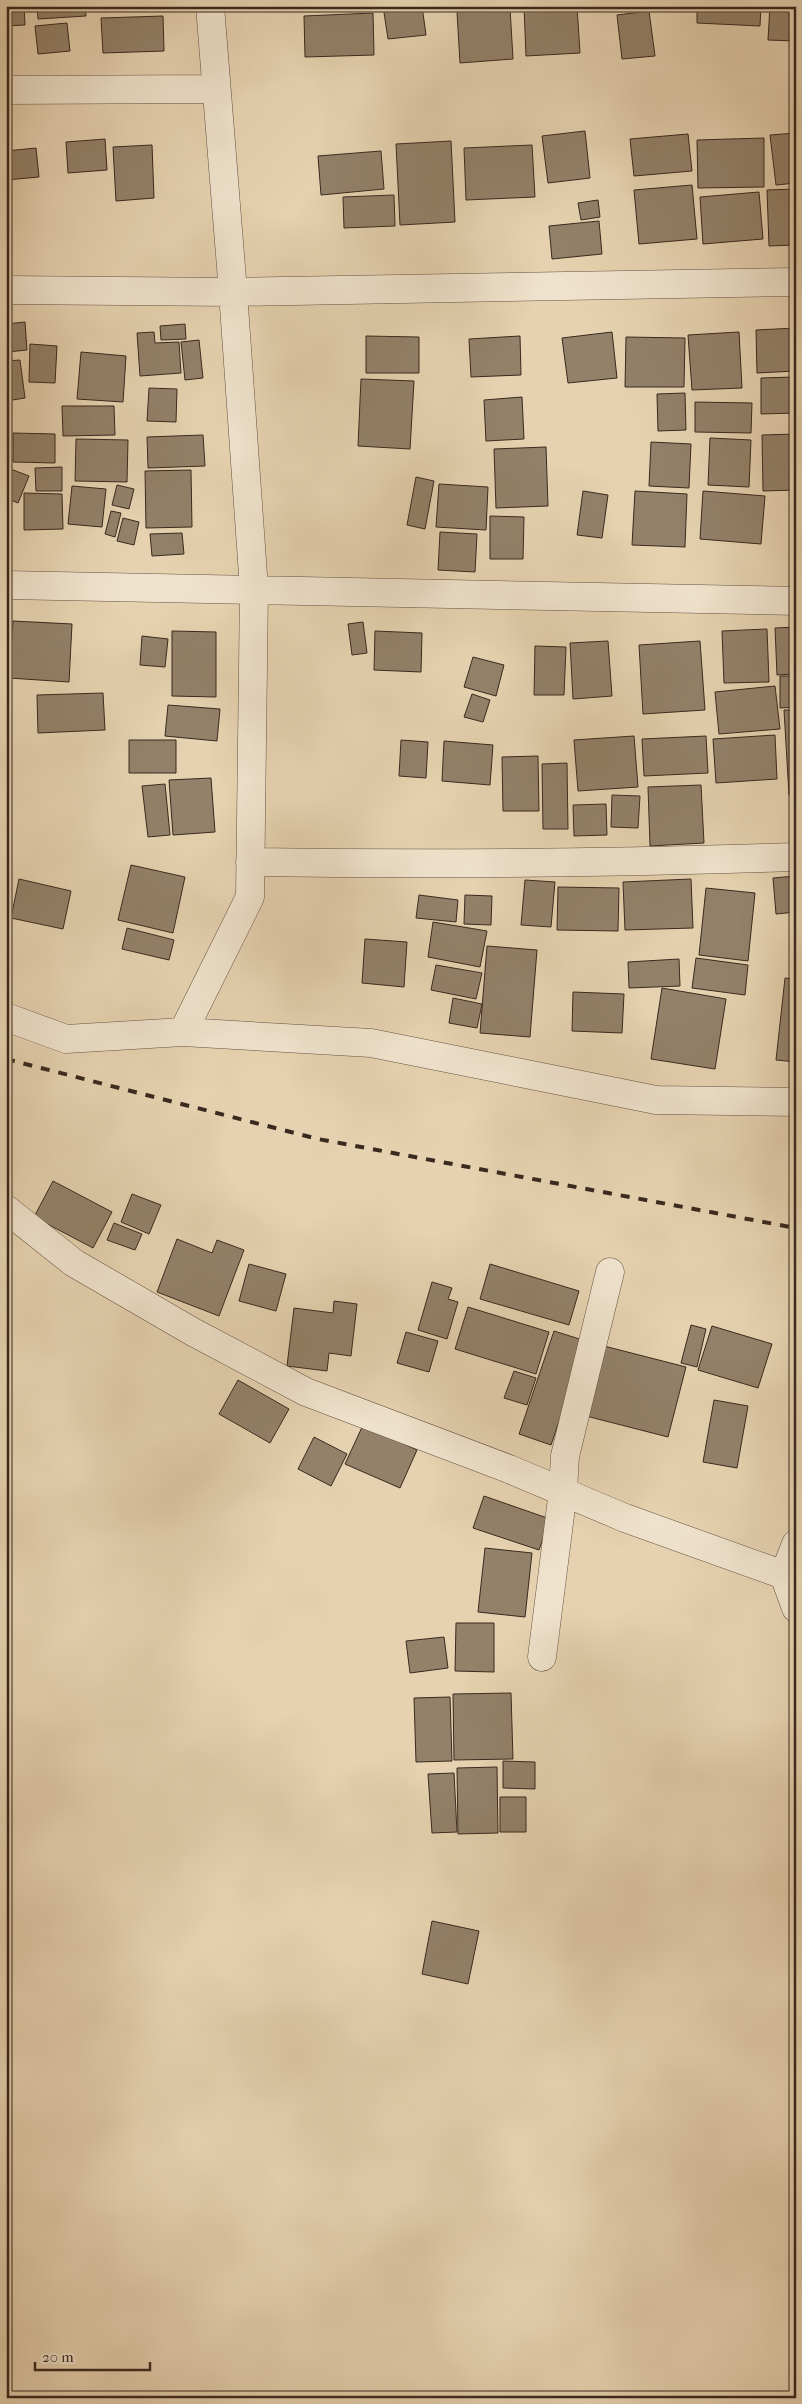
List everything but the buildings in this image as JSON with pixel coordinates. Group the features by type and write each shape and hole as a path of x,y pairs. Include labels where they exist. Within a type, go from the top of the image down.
{"street":[{"path":"183,1032 250,897 254,589 210,6"},
{"path":"6,90 216,89"},
{"path":"6,290 233,292 796,282"},
{"path":"6,585 796,600"},
{"path":"250,862 425,864 622,862 796,857"},
{"path":"6,1017 66,1039 183,1032 371,1043 656,1100 796,1102"},
{"path":"6,1209 74,1263 194,1332 306,1392 509,1469 625,1518 784,1575"},
{"path":"542,1657 563,1491 564,1456 610,1272"},
{"path":"796,1544 784,1575 796,1608"}],"railway":[{"path":"6,1059 318,1139 796,1228"}]}
